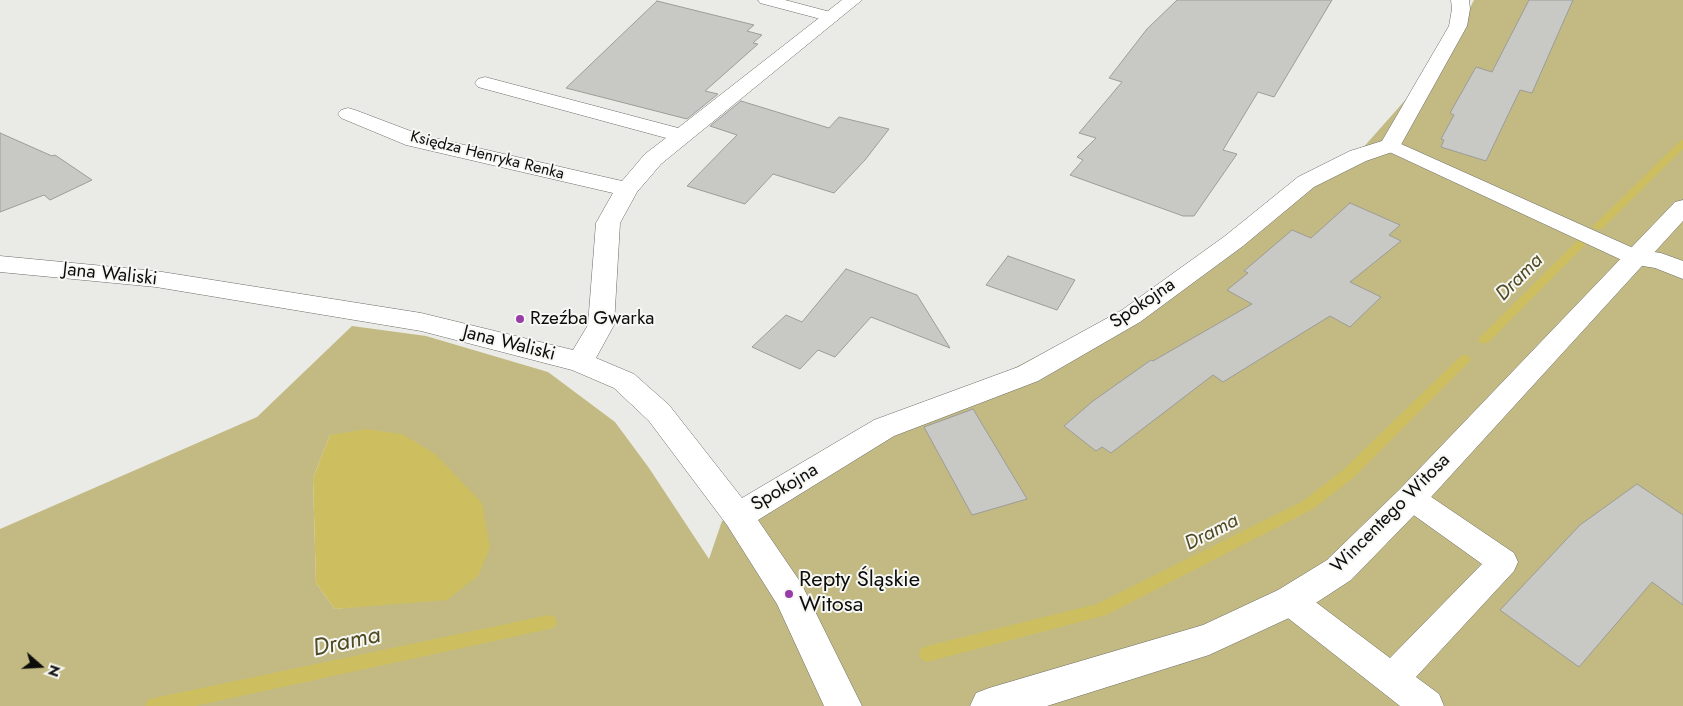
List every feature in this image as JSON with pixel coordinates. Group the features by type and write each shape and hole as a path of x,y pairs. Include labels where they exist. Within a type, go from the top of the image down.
{"street":[{"path":"580,362 601,325 608,223 627,189 653,159 853,0"},
{"path":"1390,145 1458,26 1461,9 1460,0"},
{"path":"485,83 682,136"},
{"name":"Księdza Henryka Renka","path":"348,114 414,140 627,189"},
{"name":"Spokojna","path":"738,516 884,428 1028,374 1131,316 1234,241 1306,182 1358,156 1390,145"},
{"name":"Wincentego Witosa","path":"999,705 1209,638 1290,601 1339,570 1411,498 1634,257 1683,207"},
{"path":"1634,257 1661,261 1683,271"},
{"name":"Jana Waliski","path":"0,264 156,279 421,322 580,362 624,381 659,413 738,516 789,594 843,706"}],"lane":[{"path":"766,0 832,17"},
{"path":"1390,145 1634,257"},
{"path":"1392,679 1503,562 1411,498"},
{"path":"1290,601 1427,706"}],"shaded area":[{"path":"1474,0 1683,0 1683,706 0,706 0,529 257,417 352,326 426,336 548,372 615,422 649,468 709,559 722,521 1169,287 1361,150 1447,53","holes":["330,435 390,603 335,609 316,583 313,478"]},
{"path":"366,429 402,434 435,454 482,503 490,547 478,576 447,600 335,609 316,583 313,478 330,435"}],"building":[{"path":"1177,0 1332,0 1274,97 1258,92 1223,150 1237,154 1194,216 1183,216 1070,175 1083,160 1077,157 1096,138 1079,133 1122,82 1109,78 1147,29"},
{"path":"1529,0 1573,0 1532,93 1520,90 1486,161 1441,147 1444,140 1441,139 1454,115 1450,113 1476,67 1492,72"},
{"path":"657,1 754,25 747,31 762,35 753,43 758,44 705,91 718,94 687,119 566,88"},
{"path":"741,101 829,128 839,117 889,129 865,160 834,193 773,174 745,204 687,186 737,135 710,126"},
{"path":"0,133 52,156 55,155 92,180 50,200 44,195 0,212"},
{"path":"1350,203 1400,225 1389,235 1401,241 1350,282 1381,297 1350,327 1330,316 1223,382 1213,375 1111,453 1102,447 1096,451 1064,426 1093,401 1151,360 1153,361 1252,304 1227,290 1248,273 1244,271 1292,230 1311,238"},
{"path":"1008,256 1075,280 1057,310 986,285"},
{"path":"846,269 917,295 950,348 871,317 835,357 818,350 800,369 752,347 786,315 802,322"},
{"path":"973,409 1027,499 972,515 924,427"},
{"path":"1637,484 1683,515 1683,605 1652,582 1579,667 1500,610 1580,525"}],"waterway":[{"name":"Drama","path":"1598,227 1683,143"},
{"name":"Drama","path":"1484,340 1581,243"},
{"name":"Drama","path":"927,654 1100,610 1308,505 1348,474 1465,359"},
{"name":"Drama","path":"154,706 549,622"}],"place":[{"name":"Rzeźba Gwarka","path":"520,319"},
{"name":"Repty Śląskie Witosa","path":"789,594"}]}
